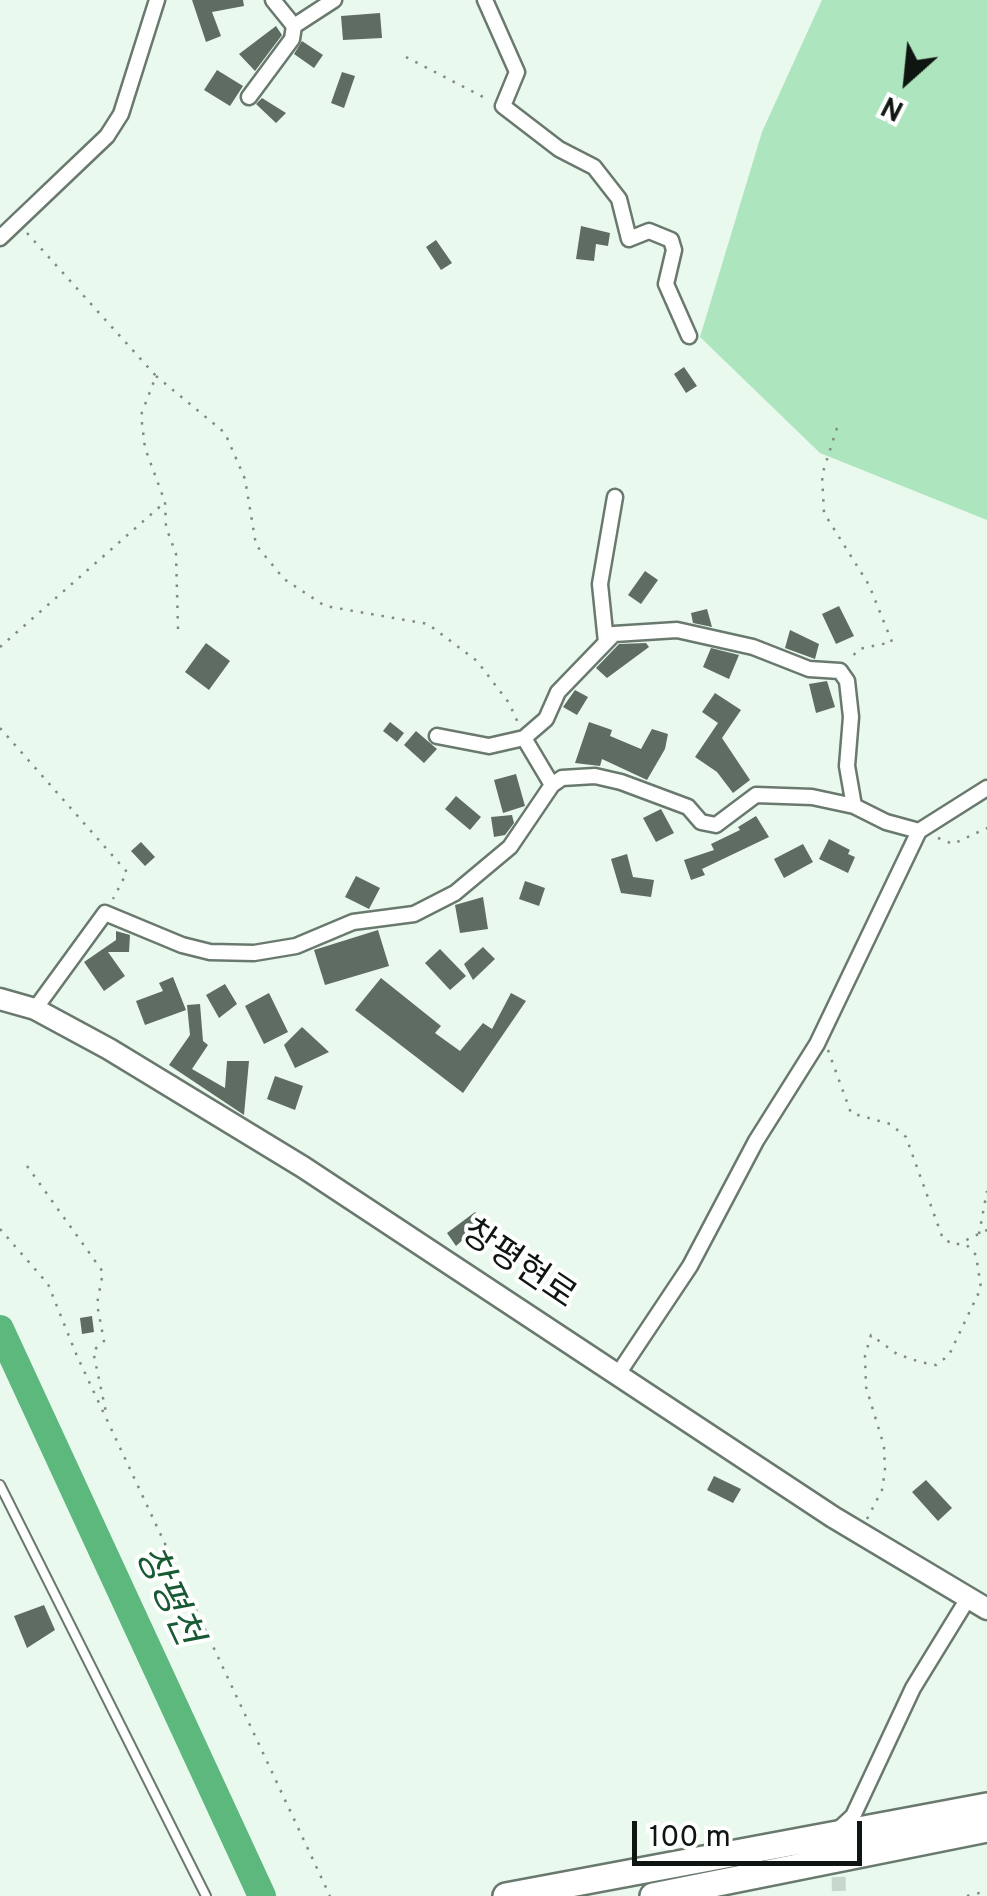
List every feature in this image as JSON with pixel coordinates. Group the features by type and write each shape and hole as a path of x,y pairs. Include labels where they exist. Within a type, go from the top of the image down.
{"highway":[{"path":"506,1896 987,1806"},
{"path":"652,1896 987,1830"}],"main road":[{"name":"창평현로","path":"0,999 35,1009 303,1167 859,1534 987,1609"}],"street":[{"path":"0,238 97,148 114,125 157,0"},
{"path":"250,98 275,69 292,39 294,26 273,0"},
{"path":"294,26 334,0"},
{"path":"485,0 517,72 502,106 558,150 594,167 619,199 630,238 649,231 671,240 674,250 666,284 689,336"},
{"path":"606,642 600,584 615,497"},
{"path":"437,736 490,746 524,738 546,719 558,692 614,634 677,630 752,648 808,668 840,671 847,681 851,717 847,766 854,806"},
{"path":"524,738 552,785"},
{"path":"35,1009 105,913 182,945 210,952 254,953 296,946 353,922 414,914 455,893 510,847 552,785 562,778 594,776 621,782 688,807 702,822 716,825 756,796 812,798 854,806 886,822 919,831"},
{"path":"618,1374 690,1266 756,1141 822,1035 919,831 987,788"},
{"path":"838,1830 854,1816 912,1688 967,1600"}],"lane":[{"path":"0,1485 206,1896"}],"path":[{"path":"406,57 502,106"},
{"path":"16,221 156,376 226,433 245,479 256,546 284,579 325,606 428,624 477,661 509,703 524,738"},
{"path":"156,376 141,415 145,448 165,502 166,527 176,554 178,630"},
{"path":"836,428 822,474 824,513 869,585 892,642 859,649 840,671"},
{"path":"0,647 165,502"},
{"path":"0,728 128,872 105,913"},
{"path":"919,831 953,844 987,828"},
{"path":"822,1035 851,1112 890,1124 906,1137 932,1221 942,1239 956,1245 987,1230"},
{"path":"26,1166 103,1272 98,1304 104,1341 94,1351 108,1418"},
{"path":"978,1234 987,1191"},
{"path":"0,1229 48,1284 330,1896"},
{"path":"859,1534 882,1490 885,1471 884,1446 866,1387 865,1356 871,1336 897,1354 920,1362 936,1365 949,1355 982,1288 976,1255 964,1242"},
{"path":"967,1896 987,1891"}],"green space":[{"path":"822,0 987,0 987,520 820,453 700,337 762,132"}],"building":[{"path":"192,0 243,0 244,6 212,12 221,36 206,42"},
{"path":"380,13 382,38 343,40 341,16"},
{"path":"276,26 282,35 255,71 239,54"},
{"path":"302,41 323,55 314,68 294,54"},
{"path":"217,70 243,86 230,106 204,90"},
{"path":"342,72 355,76 344,108 331,103"},
{"path":"262,98 286,113 276,123 256,104"},
{"path":"581,226 610,233 608,246 596,244 594,261 576,259"},
{"path":"436,240 452,263 441,270 426,247"},
{"path":"684,367 697,386 686,393 674,374"},
{"path":"645,571 658,580 641,604 628,595"},
{"path":"839,606 854,636 836,644 822,614"},
{"path":"707,609 712,627 693,623 691,613"},
{"path":"790,630 819,644 815,659 785,648"},
{"path":"206,643 230,661 209,690 185,672"},
{"path":"646,643 649,647 607,678 596,668 619,644"},
{"path":"711,648 739,655 729,679 703,667"},
{"path":"827,681 835,707 816,713 809,684"},
{"path":"575,690 588,697 577,715 563,707"},
{"path":"715,693 741,710 722,738 750,780 733,793 717,772 695,757 718,723 702,712"},
{"path":"390,722 404,733 397,742 383,731"},
{"path":"589,722 612,730 610,736 641,749 652,729 668,734 665,749 647,780 602,759 600,766 575,763"},
{"path":"416,731 437,749 424,763 404,745"},
{"path":"516,774 525,806 503,813 494,780"},
{"path":"456,796 481,817 470,830 445,809"},
{"path":"661,809 674,833 656,842 643,818"},
{"path":"512,815 514,823 505,835 494,837 491,817"},
{"path":"756,816 769,837 702,869 705,875 691,880 684,860 714,850 711,844 740,830 738,827"},
{"path":"829,839 855,857 848,873 819,859"},
{"path":"141,842 155,857 145,866 131,851"},
{"path":"803,844 813,862 784,878 774,859"},
{"path":"627,854 633,877 654,880 651,897 621,893 611,859"},
{"path":"356,876 380,888 369,909 345,897"},
{"path":"525,881 545,888 539,906 519,899"},
{"path":"483,897 488,929 460,933 455,905"},
{"path":"378,930 389,966 325,985 314,950"},
{"path":"116,931 130,935 129,952 108,952 125,976 104,991 84,962 116,940"},
{"path":"483,947 495,959 473,980 464,964"},
{"path":"440,949 466,976 450,990 425,963"},
{"path":"173,977 186,1010 145,1025 136,1001 163,991 159,983"},
{"path":"381,978 441,1026 435,1033 460,1051 483,1023 492,1029 511,993 526,1001 463,1093 355,1010"},
{"path":"225,984 237,1004 219,1018 206,995"},
{"path":"269,993 288,1032 264,1044 245,1006"},
{"path":"200,1004 203,1041 208,1045 192,1069 225,1088 227,1061 249,1061 244,1115 169,1065 190,1035 187,1005"},
{"path":"302,1027 329,1052 295,1068 284,1045"},
{"path":"275,1076 303,1086 295,1110 267,1099"},
{"path":"475,1212 483,1222 456,1246 447,1233"},
{"path":"92,1316 94,1332 82,1334 80,1318"},
{"path":"714,1476 741,1489 733,1503 707,1490"},
{"path":"926,1480 952,1508 938,1521 912,1492"},
{"path":"44,1605 55,1630 27,1648 14,1616"}],"waterway":[{"name":"창평천","path":"0,1329 262,1896"}],"tunnel":[{"path":"838,1856 839,1896"}]}
